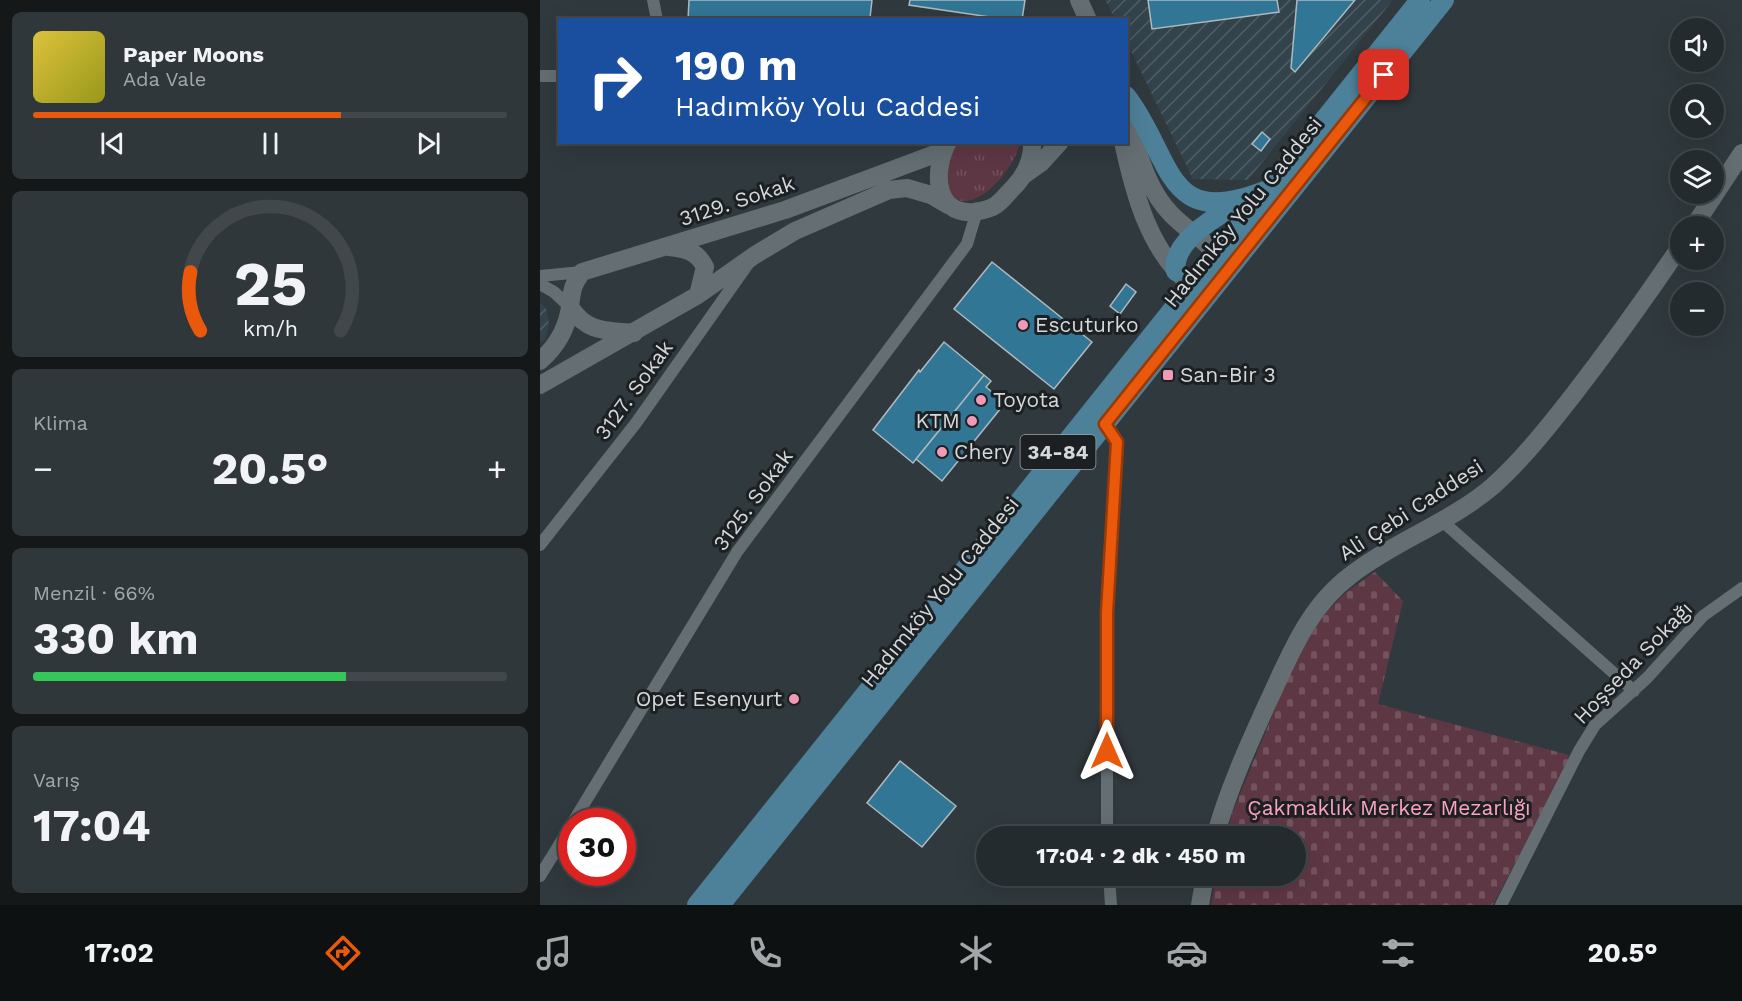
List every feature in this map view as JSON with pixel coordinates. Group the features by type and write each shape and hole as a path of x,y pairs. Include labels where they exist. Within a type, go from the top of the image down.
{"main road":[{"name":"Hadımköy Yolu Caddesi","path":"720,905 1105,424 1206,287 1216,254 1420,0"},
{"name":"Hadımköy Yolu Caddesi","path":"698,905 1444,0"},
{"path":"1128,100 1167,170 1182,190 1203,202 1217,203 1245,199 1268,190"},
{"path":"1176,271 1176,258 1179,252 1195,234 1245,199"},
{"path":"1206,287 1220,270 1216,254"}],"street":[{"path":"653,0 657,18"},
{"path":"1079,0 1087,18"},
{"path":"540,76 558,76"},
{"path":"1128,120 1141,162 1160,202 1216,254"},
{"path":"1024,175 1032,144"},
{"path":"540,385 698,295 755,255 795,231 889,190 907,188 931,195 966,212 977,212 996,206 1024,175 1041,163 1058,144"},
{"path":"1123,144 1130,173 1153,235 1176,271 1206,287"},
{"path":"945,147 939,169 939,188 948,205"},
{"name":"3129. Sokak","path":"540,276 582,272 785,210 945,147"},
{"path":"1701,216 1742,153"},
{"name":"3125. Sokak","path":"581,808 737,552 967,244 977,212"},
{"path":"667,246 690,250 700,258 705,267 698,295"},
{"name":"3127. Sokak","path":"540,545 636,423 755,255"},
{"name":"Ali Çebi Caddesi","path":"1219,826 1245,750 1301,631 1320,604 1349,576 1386,550 1441,520 1491,487 1515,464 1551,423 1617,338 1670,261"},
{"path":"540,361 553,349 564,328 573,285 582,272"},
{"path":"540,284 554,292 587,326 633,333"},
{"path":"1105,424 1117,442 1107,613 1107,826"},
{"path":"1441,520 1634,691"},
{"name":"Hoşseda Sokağı","path":"1501,905 1595,725 1634,691 1704,616 1742,588"},
{"name":"3125. Sokak","path":"540,876 558,846"},
{"path":"1110,886 1112,905"},
{"path":"1200,905 1204,886"}],"shaded area":[{"path":"1105,0 1393,0 1248,180 1193,179 1128,45 1128,18 1114,18"},
{"path":"540,302 546,309 549,324 545,339 540,343"}],"green space":[{"path":"954,144 1020,144 1006,172 990,189 971,200 962,201 949,194 943,168"},
{"name":"Çakmaklık Merkez Mezarlığı","path":"1375,572 1403,601 1378,704 1569,755 1567,766 1493,905 1211,905 1214,886 1306,886 1306,826 1229,826 1233,811 1294,663 1321,618 1345,593"}],"building":[{"path":"689,0 872,0 870,18 688,18"},
{"path":"910,0 1025,0 1022,18 997,18 909,5"},
{"path":"1148,0 1277,0 1279,12 1152,29"},
{"path":"1297,0 1355,0 1295,72 1291,68"},
{"path":"1262,132 1270,139 1261,151 1252,144"},
{"name":"Escuturko","path":"992,262 1092,342 1054,389 954,309"},
{"path":"1126,284 1136,292 1120,314 1110,306"},
{"path":"944,342 984,375 913,463 873,430 919,370 920,372"},
{"path":"984,375 991,381 986,387 1005,403 942,481 916,459"},
{"path":"900,761 956,806 922,847 867,803"}],"place":[{"name":"Escuturko","path":"1023,325"},
{"name":"San-Bir 3","path":"1168,375"},
{"name":"Toyota","path":"981,400"},
{"name":"KTM","path":"972,421"},
{"name":"Chery","path":"942,452"},
{"name":"Opet Esenyurt","path":"794,699"}],"route":[{"path":"1107,751 1107,613 1117,442 1105,424 1384,75"}]}
